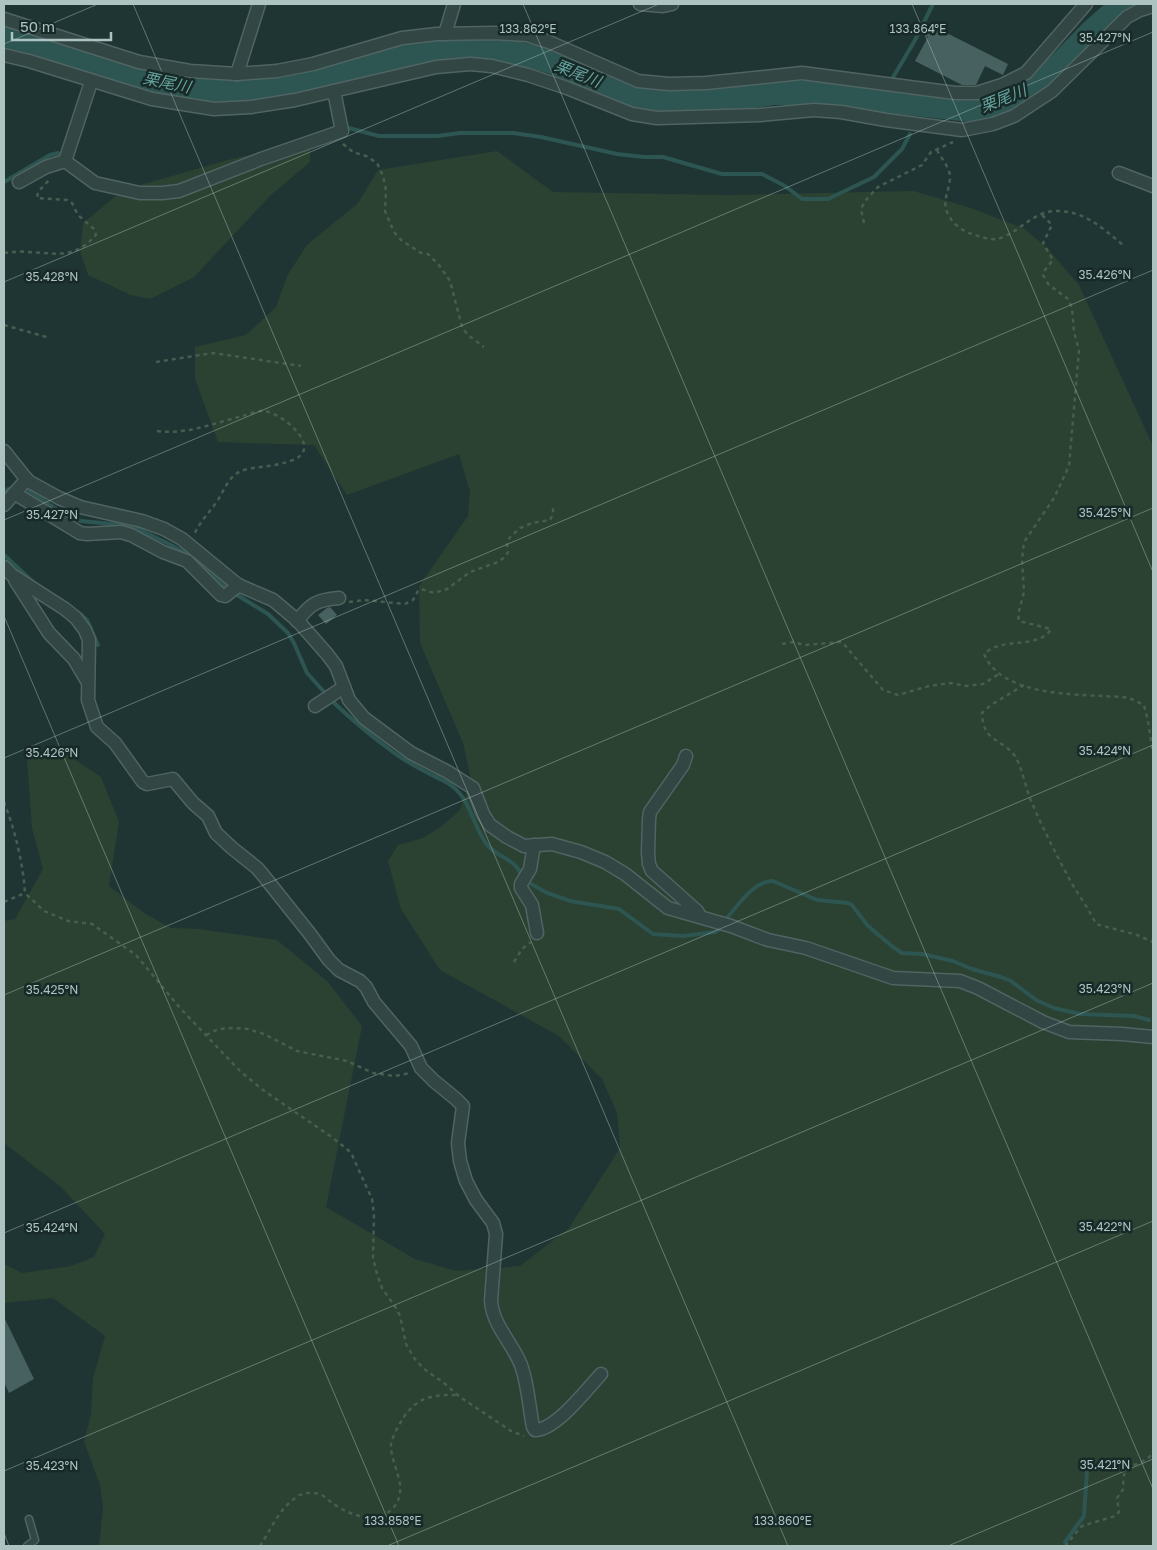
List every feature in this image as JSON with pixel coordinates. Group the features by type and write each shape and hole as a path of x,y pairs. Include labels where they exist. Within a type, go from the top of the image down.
{"street":[{"path":"237,74 259,4"},
{"path":"445,34 454,4"},
{"path":"640,4 663,6 672,4"},
{"path":"4,19 139,62 190,71 237,74 277,71 313,64 402,38 445,34 494,33 527,35 549,42 638,81 669,84 706,83 802,73 955,93 977,93 1002,85 1026,72 1086,4"},
{"path":"4,55 152,99 214,109 251,107 295,100 436,67 470,64 492,66 528,74 632,114 657,118 760,115 814,110 841,112 962,130 993,124 1014,116 1052,91 1127,17 1153,6"},
{"path":"65,161 91,82"},
{"path":"65,161 95,183 140,193 179,191 261,159 342,131 334,91"},
{"path":"19,182 46,167 65,161"},
{"path":"1119,173 1153,186"},
{"path":"4,451 27,478 66,501 100,512 142,521 164,529 190,545 239,585 272,600 297,621 336,666 349,700 364,718 411,753 448,772 473,788 483,814 490,825 524,846 552,844 581,852 605,862 626,874 668,908 768,940 806,948 893,978 960,981 978,988 1043,1022 1070,1032 1122,1034 1153,1038"},
{"path":"4,505 27,478"},
{"path":"14,493 80,533 121,532 163,552 183,559 221,595 225,596 239,585"},
{"path":"8,571 36,615 74,659 87,681"},
{"path":"8,571 76,618 85,630 89,640 88,700 97,727 115,743 143,782 147,784 172,779 178,784 193,803 208,816 216,833 263,875 329,960 339,970 360,981 366,987 374,1002 411,1046 424,1070 462,1106 458,1143 460,1161 466,1182 476,1200 493,1223 496,1234 491,1301 492,1311 498,1327 520,1364 532,1427 538,1430 563,1415 601,1374"},
{"path":"297,621 312,604 338,598"},
{"path":"315,706 344,687"},
{"path":"686,756 683,764 650,812 649,864 652,872 696,911 701,918"},
{"path":"534,845 530,869 521,884 521,888 532,905 537,933"}],"lane":[{"path":"27,1546 35,1540 29,1519"}],"path":[{"path":"864,223 861,209 865,201 878,187 922,166 931,152 953,142 951,129"},
{"path":"334,134 348,149 377,163 383,176 386,190 385,211 394,232 401,240 428,254 439,265 450,281 462,327 468,335 484,347"},
{"path":"937,150 943,163 948,168 950,177 945,205 948,214 966,232 996,239 1042,215 1054,211 1078,214 1098,224 1123,245"},
{"path":"4,253 65,254 89,243 96,235 94,229 78,215 72,203 67,200 37,198 38,192 50,179"},
{"path":"1042,215 1052,224 1043,243 1053,260 1044,271 1043,276 1049,285 1068,299 1072,308 1074,332 1079,350 1069,466 1054,498 1024,542 1022,559 1024,592 1018,615 1019,621 1051,629 1040,639 1010,643 989,649 984,654 988,663 999,674 1024,685 1050,693 1129,698 1144,705 1153,754"},
{"path":"4,326 50,338"},
{"path":"156,362 213,353 301,366"},
{"path":"157,431 177,432 264,410 293,427 298,432 305,448 302,455 287,462 247,469 232,476 218,500 205,515 190,545"},
{"path":"338,598 348,602 364,600 405,604 413,600 421,589 434,592 447,589 470,572 498,562 505,557 508,552 510,537 526,524 550,520 553,507"},
{"path":"782,644 793,642 804,645 842,642 883,690 898,695 929,686 950,683 967,686 983,684 999,674"},
{"path":"1024,685 982,713 982,724 990,737 1008,749 1015,757 1031,802 1071,883 1090,910 1096,924 1137,934 1153,942"},
{"path":"4,802 12,822 25,893"},
{"path":"4,902 25,893"},
{"path":"25,893 34,899 44,911 68,921 92,924 136,955 180,1008 240,1071 263,1090 333,1138 352,1155 372,1199 374,1215 373,1258 377,1274 382,1288 400,1316 406,1344 414,1358 458,1395 511,1430 521,1435 532,1435 538,1430"},
{"path":"514,962 522,948 535,940 537,933"},
{"path":"206,1035 219,1029 248,1029 264,1034 297,1051 347,1061 373,1072 394,1076 424,1070"},
{"path":"260,1546 286,1507 300,1495 312,1492 321,1494 332,1503 364,1518 380,1516 393,1507 399,1497 400,1484 392,1459 391,1443 402,1419 417,1402 447,1394 458,1395"},
{"path":"1065,1546 1082,1526 1115,1516 1119,1512 1116,1498 1124,1488 1122,1477 1126,1470 1150,1457 1153,1453"}],"green space":[{"path":"310,144 310,162 271,195 194,277 150,299 131,295 88,275 80,251 83,223 123,190 228,160 290,145"},
{"path":"497,151 553,192 730,195 914,191 971,208 1025,229 1048,249 1079,285 1153,446 1153,1546 99,1546 103,1508 100,1485 84,1442 91,1414 93,1378 105,1336 53,1298 4,1303 4,1264 22,1273 71,1266 94,1257 105,1234 61,1187 4,1143 4,921 15,919 43,869 32,828 27,759 60,750 101,777 119,822 109,886 144,913 171,928 199,929 277,940 328,982 362,1026 326,1207 415,1259 456,1271 520,1266 569,1228 620,1148 617,1113 602,1079 559,1036 440,970 401,909 388,861 398,845 423,838 442,826 460,810 471,780 463,743 420,643 419,586 468,516 470,492 459,454 347,495 314,445 218,442 195,379 195,347 246,335 276,307 288,274 307,245 358,203 378,170"}],"building":[{"path":"931,25 1008,64 1003,75 985,66 976,85 962,85 915,61 928,37 926,36"},
{"path":"330,607 337,615 326,624 318,615"},
{"path":"4,1317 34,1379 9,1393 4,1382"}],"waterway":[{"path":"892,79 914,42 933,4"},
{"name":"栗尾川","path":"4,36 18,38 66,55 165,84 223,91 292,84 440,48 477,48 513,52 552,62 639,98 692,101 728,100 775,93 816,93 980,111 1030,89 1061,63 1091,32 1123,4"},
{"path":"345,127 379,136 513,133 541,137 617,154 663,157 722,174 762,174 785,186 802,199 828,199 874,177 902,149 910,134"},
{"path":"4,182 50,155 58,153"},
{"path":"4,493 8,489"},
{"path":"29,491 56,509 81,521 132,526 187,554 225,586"},
{"path":"4,555 32,581"},
{"path":"237,595 268,614 288,633 307,673 326,694"},
{"path":"79,613 87,620 98,645"},
{"path":"332,701 398,756 447,783 459,792 479,832 489,847 512,863 520,871 522,877"},
{"path":"726,919 753,889 766,882 773,881 817,900 852,905 868,926 902,953 922,954 953,961 972,969 1001,977 1011,981 1036,1000 1054,1008 1080,1014 1134,1016 1149,1020"},
{"path":"528,882 545,892 570,901 619,909 653,934 683,936 715,932 720,929"},
{"path":"1065,1542 1084,1516 1087,1471"}]}
